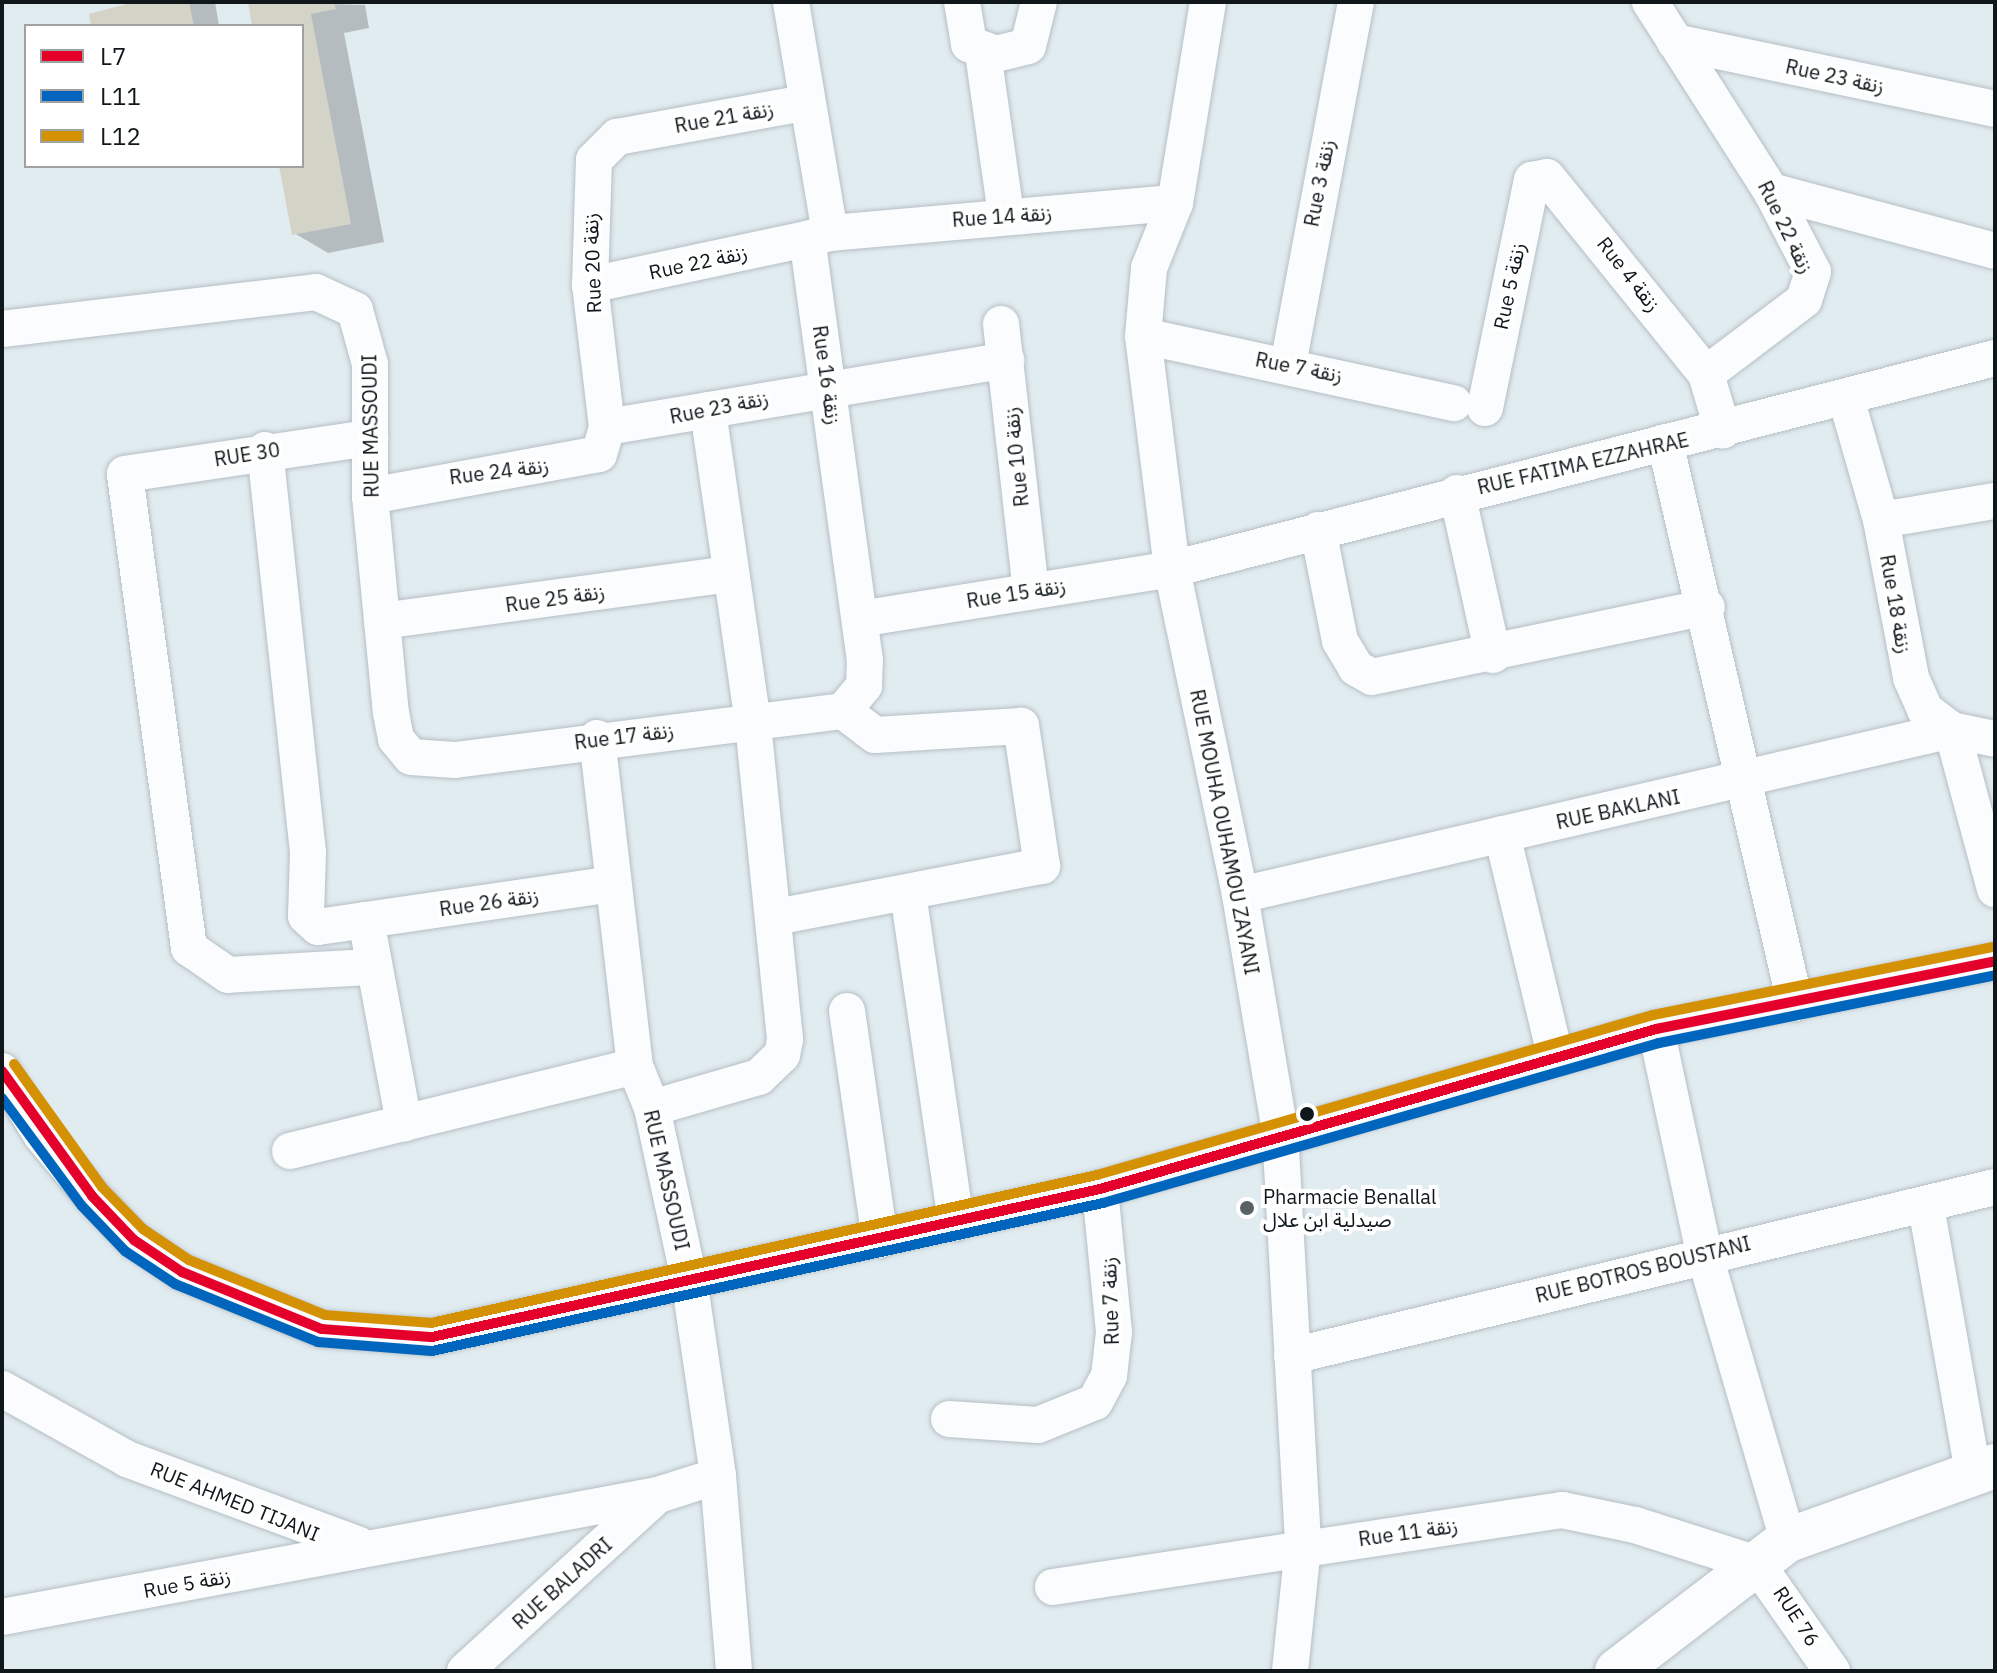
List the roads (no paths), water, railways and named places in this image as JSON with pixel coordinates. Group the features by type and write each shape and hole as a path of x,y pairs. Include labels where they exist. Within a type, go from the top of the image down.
{"main road":[{"path":"1617,1671 1773,1552 1984,1470"}],"street":[{"name":"Rue 16 زنقة","path":"791,2 819,236 830,385 860,619 864,686 843,711"},
{"path":"962,2 969,44 983,53 1028,46 1039,2"},
{"name":"RUE MOUHA OUHAMOU ZAYANI","path":"1208,2 1175,203 1149,268 1143,336 1172,569 1240,895 1280,1131 1303,1547 1290,1671"},
{"name":"Rue 3 زنقة","path":"1288,365 1356,2"},
{"name":"Rue 22 زنقة","path":"1650,2 1771,191 1813,272 1804,300 1706,374"},
{"name":"Rue 23 زنقة","path":"1675,42 1995,109"},
{"path":"983,53 1006,215"},
{"name":"Rue 21 زنقة","path":"644,130 805,103"},
{"name":"Rue 20 زنقة","path":"607,427 590,285 594,160 617,137 644,130"},
{"name":"Rue 4 زنقة","path":"1547,177 1706,374"},
{"name":"Rue 5 زنقة","path":"1469,406 1532,180 1547,177"},
{"path":"1771,191 1995,251"},
{"name":"Rue 14 زنقة","path":"819,236 1006,215 1175,203"},
{"name":"Rue 22 زنقة","path":"590,285 819,236"},
{"name":"RUE MASSOUDI","path":"2,329 316,292 337,298 355,310 367,335 370,496 396,739 418,759 455,760"},
{"name":"Rue 10 زنقة","path":"1001,324 1031,591"},
{"name":"Rue 7 زنقة","path":"1143,336 1469,406"},
{"name":"RUE FATIMA EZZAHRAE","path":"1172,569 1457,493 1665,442 1723,431 1995,358"},
{"name":"Rue 23 زنقة","path":"607,427 830,385 1006,360"},
{"path":"1706,374 1723,431"},
{"name":"Rue 18 زنقة","path":"1846,398 1881,520 1911,678 1925,710 1952,730"},
{"path":"652,1108 734,1089 782,1055 776,917 753,723 728,574 708,410"},
{"name":"Rue 24 زنقة","path":"370,496 590,457 604,449 607,427"},
{"name":"RUE 30","path":"369,967 228,975 189,948 125,474 265,450 370,438"},
{"path":"1665,442 1748,780 1795,1003"},
{"name":"Rue 26 زنقة","path":"265,450 308,852 306,916 318,927 612,884"},
{"path":"1457,493 1493,655"},
{"path":"1881,520 1995,501"},
{"path":"1318,530 1340,641 1356,668 1394,676 1707,607"},
{"name":"Rue 15 زنقة","path":"860,619 1172,569"},
{"name":"Rue 25 زنقة","path":"382,621 728,574"},
{"path":"776,917 1033,869 1043,862 1021,726 875,735 843,711"},
{"name":"Rue 17 زنقة","path":"455,760 597,738 795,721 843,711"},
{"path":"1952,730 1995,889"},
{"name":"RUE BAKLANI","path":"1240,895 1748,780 1952,730 1995,739"},
{"name":"RUE MASSOUDI","path":"597,738 635,1066 652,1108 689,1279 718,1476 734,1671"},
{"path":"1502,834 1555,1054"},
{"path":"908,893 956,1223"},
{"path":"366,920 369,967 404,1123"},
{"path":"2,1071 42,1136 134,1240 182,1272 322,1329 432,1337 512,1325 689,1279 880,1240 1100,1189 1280,1131 1656,1029 1995,961"},
{"path":"847,1011 880,1240"},
{"name":"RUE 76","path":"1656,1029 1773,1552 1832,1671"},
{"path":"290,1151 635,1066"},
{"name":"RUE BOTROS BOUSTANI","path":"1292,1356 1704,1253 1926,1206 1995,1187"},
{"name":"Rue 7 زنقة","path":"949,1419 1038,1425 1095,1402 1109,1376 1114,1332 1100,1189"},
{"path":"1926,1206 1984,1470"},
{"name":"RUE AHMED TIJANI","path":"2,1389 127,1459 293,1527 372,1549 658,1495 718,1476"},
{"name":"RUE BALADRI","path":"465,1671 658,1495"},
{"name":"Rue 11 زنقة","path":"1053,1587 1562,1510 1773,1552"},
{"name":"Rue 5 زنقة","path":"2,1617 372,1549"}],"place":[{"name":"Pharmacie Benallal صيدلية ابن علال","path":"1247,1208"}]}
